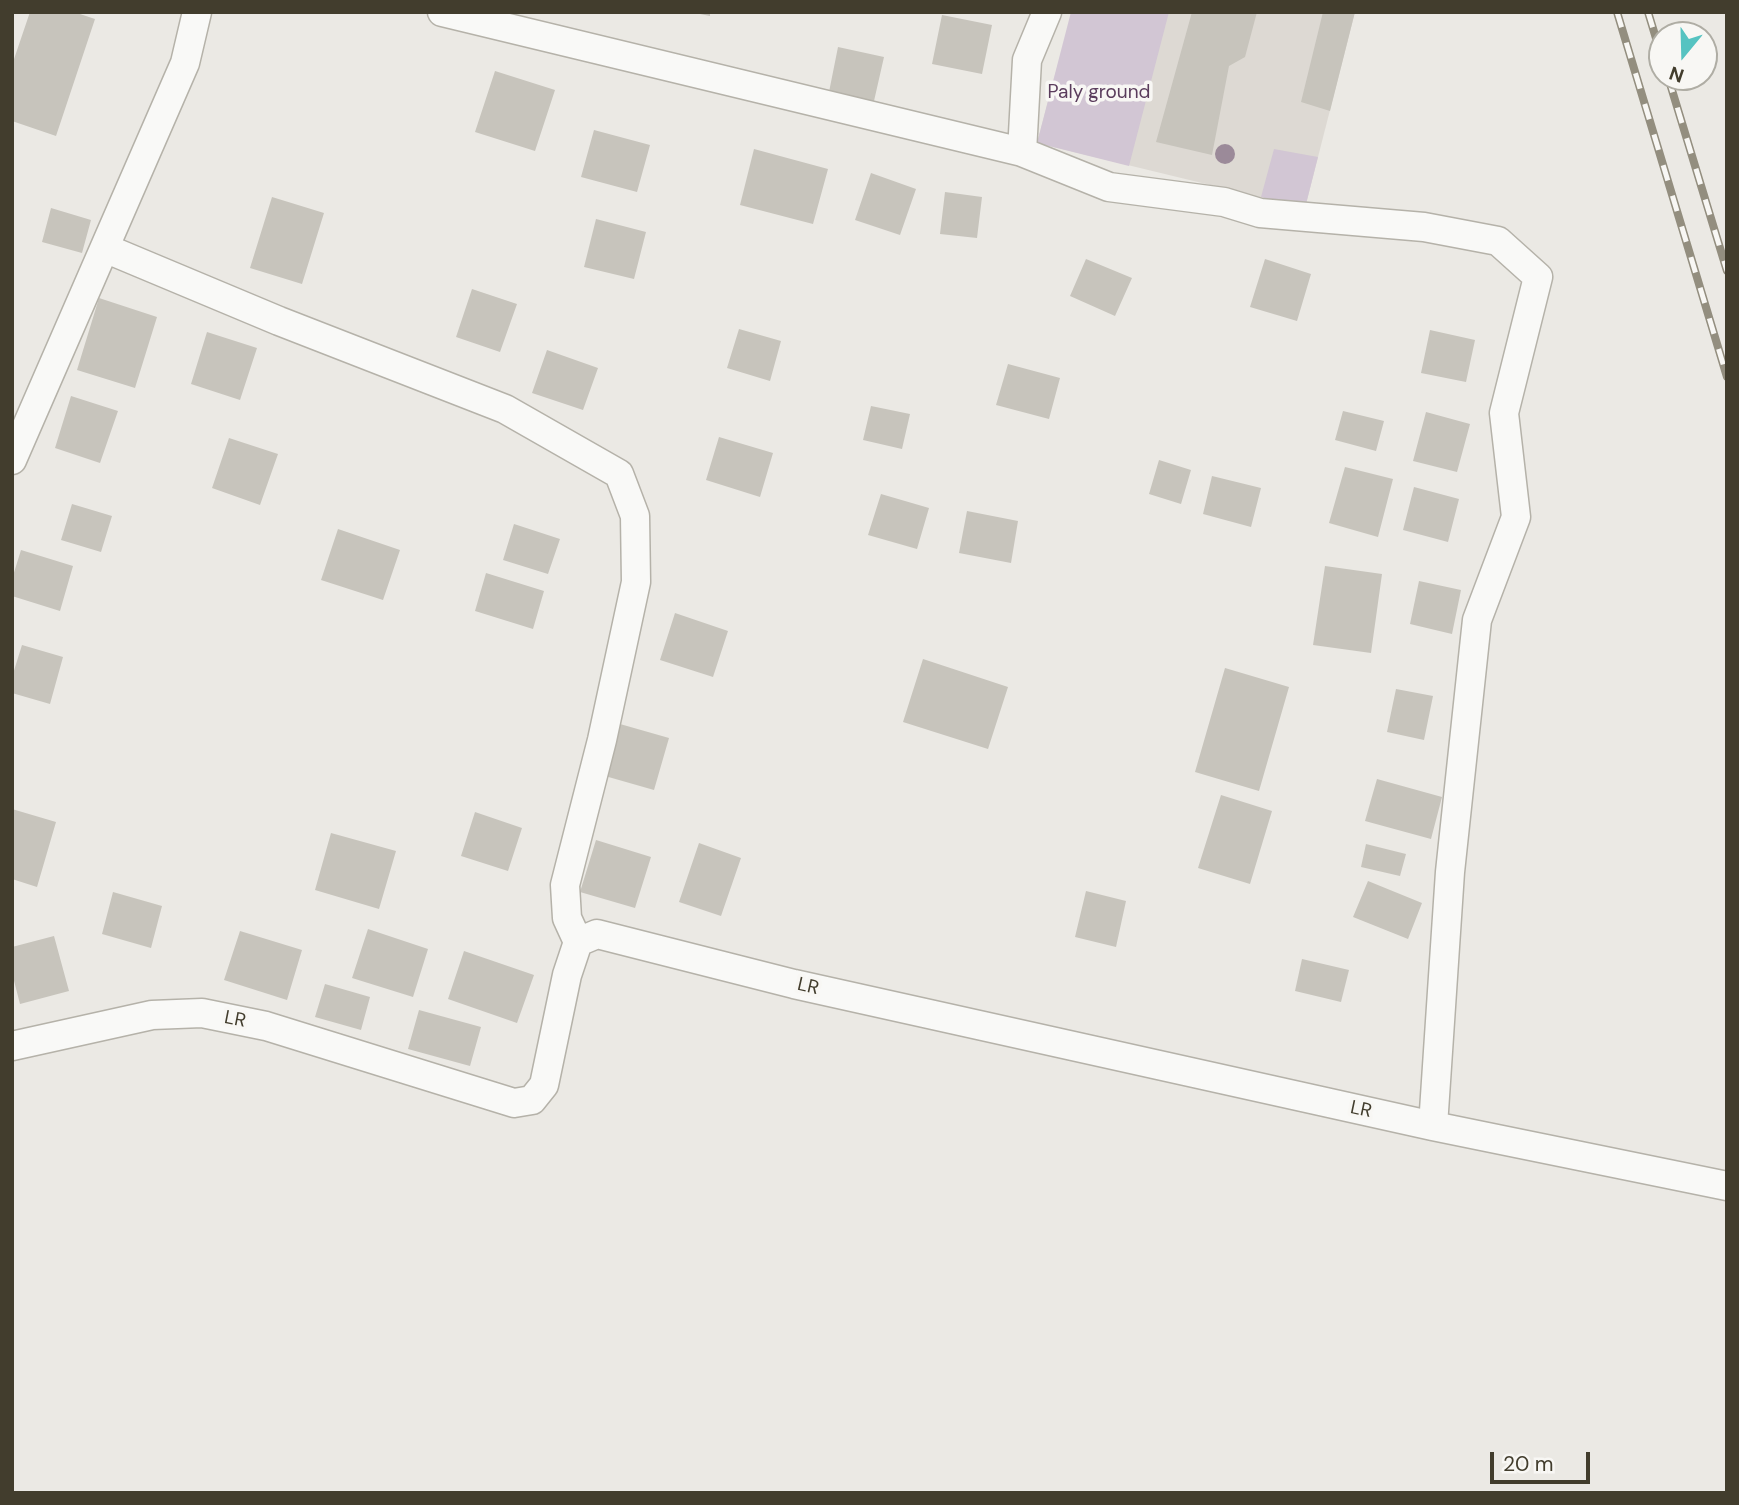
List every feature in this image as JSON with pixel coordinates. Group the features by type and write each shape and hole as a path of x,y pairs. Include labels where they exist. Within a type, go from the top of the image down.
{"street":[{"path":"12,460 107,249 185,63 197,12"},
{"path":"442,12 1022,152 1109,187 1224,202 1260,213 1424,227 1498,241 1538,277 1504,413 1516,517 1477,620 1450,872 1433,1126"},
{"path":"1022,152 1027,60 1047,12"},
{"path":"107,249 279,321 505,409 619,474 635,516 636,582 602,740 565,885 567,918 578,942"},
{"name":"LR","path":"12,1046 152,1015 202,1013 266,1026 514,1103 532,1100 544,1085 567,975 578,942 597,934 794,984 1433,1126 1727,1186"}],"shaded area":[{"path":"1072,12 1355,12 1305,208 1037,143"}],"green space":[{"name":"Paly ground","path":"1071,12 1169,12 1129,166 1037,143"},
{"path":"1274,149 1318,157 1305,208 1261,197"}],"building":[{"path":"30,12 74,12 95,19 56,136 12,121 12,65"},
{"path":"690,12 710,12 710,16"},
{"path":"1192,12 1257,12 1245,57 1229,66 1212,155 1156,142"},
{"path":"1323,12 1355,12 1330,111 1301,102"},
{"path":"942,15 992,25 982,74 932,64"},
{"path":"838,47 884,57 874,101 829,92"},
{"path":"495,71 555,90 535,151 475,132"},
{"path":"594,130 650,145 637,192 581,177"},
{"path":"754,149 828,169 813,224 740,205"},
{"path":"871,173 916,189 900,235 855,220"},
{"path":"945,192 982,197 977,238 940,234"},
{"path":"272,197 324,213 302,284 250,268"},
{"path":"51,208 91,220 82,253 42,242"},
{"path":"596,219 646,232 634,279 584,267"},
{"path":"1086,259 1132,278 1115,316 1070,296"},
{"path":"1265,259 1311,274 1297,321 1250,307"},
{"path":"472,289 517,304 500,352 456,337"},
{"path":"99,298 157,317 135,388 77,370"},
{"path":"739,329 781,341 770,381 727,368"},
{"path":"1430,330 1475,340 1466,382 1421,373"},
{"path":"207,332 257,348 240,400 191,384"},
{"path":"547,350 598,368 583,410 532,393"},
{"path":"1008,364 1060,378 1049,419 996,405"},
{"path":"71,396 118,411 100,463 55,448"},
{"path":"871,406 910,414 902,449 863,440"},
{"path":"1343,411 1384,421 1376,451 1335,440"},
{"path":"1426,412 1470,424 1457,472 1413,461"},
{"path":"719,437 773,453 760,497 706,480"},
{"path":"229,438 278,454 260,505 212,488"},
{"path":"1159,460 1191,470 1181,504 1149,494"},
{"path":"1345,467 1393,479 1378,537 1329,523"},
{"path":"1212,476 1261,488 1251,527 1203,514"},
{"path":"1414,487 1459,499 1448,542 1403,530"},
{"path":"881,494 929,508 917,549 868,535"},
{"path":"72,504 112,516 101,552 61,540"},
{"path":"967,511 1018,521 1011,563 959,553"},
{"path":"514,524 560,539 548,574 503,560"},
{"path":"338,529 400,550 383,600 321,580"},
{"path":"21,550 73,566 60,611 12,596 12,579"},
{"path":"1325,566 1382,574 1371,653 1313,645"},
{"path":"486,573 544,591 533,629 475,611"},
{"path":"1419,581 1461,590 1452,634 1410,624"},
{"path":"675,613 728,631 713,677 660,660"},
{"path":"22,645 63,657 50,704 12,693 12,677"},
{"path":"923,659 1008,687 988,749 903,722"},
{"path":"1225,668 1289,687 1259,791 1195,772"},
{"path":"1396,689 1433,696 1424,740 1387,732"},
{"path":"620,724 669,738 654,790 605,776"},
{"path":"1377,779 1442,797 1431,839 1365,821"},
{"path":"1221,795 1272,811 1250,884 1198,868"},
{"path":"12,809 56,822 37,887 12,879"},
{"path":"475,812 522,828 508,871 461,856"},
{"path":"331,833 396,851 379,909 315,890"},
{"path":"596,840 651,857 635,908 580,892"},
{"path":"699,843 741,858 721,916 679,902"},
{"path":"1366,844 1406,854 1400,876 1361,867"},
{"path":"1368,881 1422,903 1408,939 1353,917"},
{"path":"1086,891 1126,901 1116,947 1075,937"},
{"path":"113,892 162,906 151,948 102,934"},
{"path":"368,929 428,949 413,997 352,978"},
{"path":"240,931 302,950 287,1000 224,980"},
{"path":"54,936 69,991 20,1004 12,973 12,947"},
{"path":"464,951 534,975 517,1023 448,999"},
{"path":"1302,959 1349,970 1341,1002 1295,991"},
{"path":"325,984 370,997 361,1030 315,1017"},
{"path":"419,1010 481,1027 470,1066 408,1049"}],"railway":[{"path":"1617,12 1727,377"},
{"path":"1648,12 1651,21"},
{"path":"1672,91 1727,271"}]}
